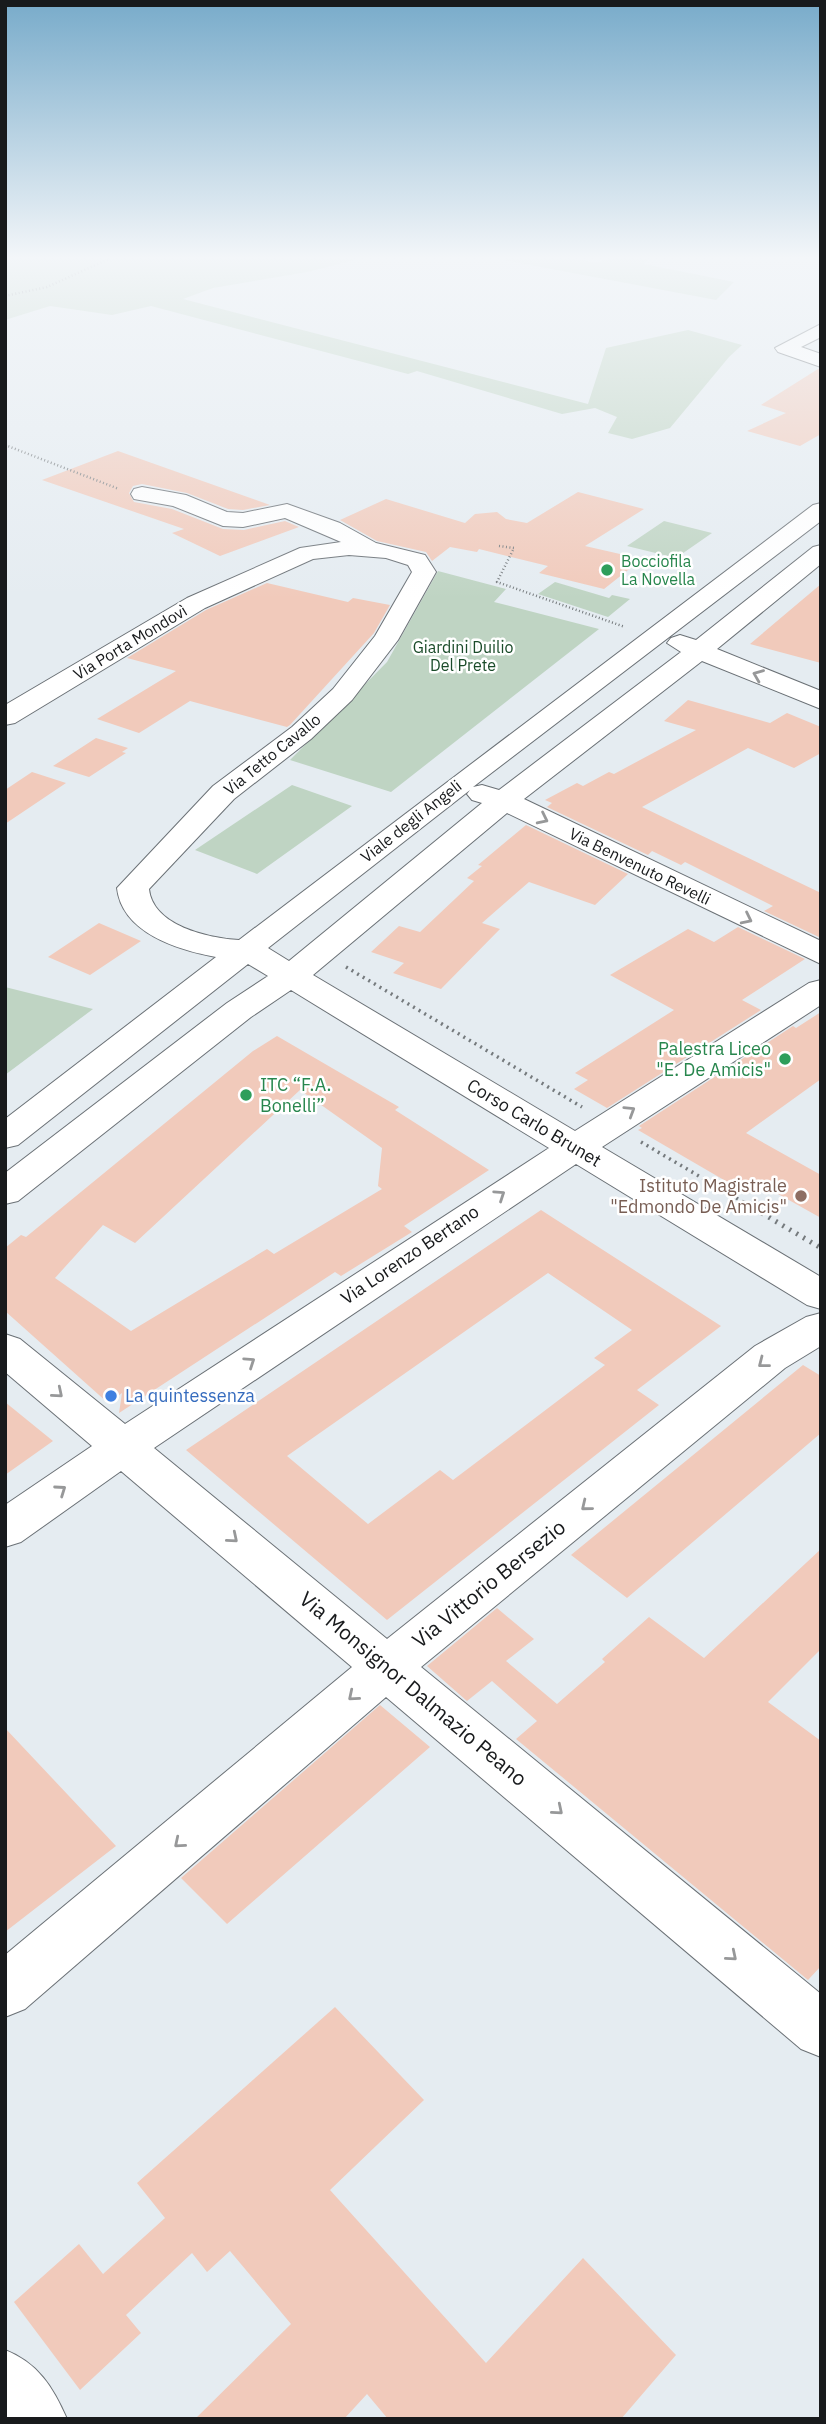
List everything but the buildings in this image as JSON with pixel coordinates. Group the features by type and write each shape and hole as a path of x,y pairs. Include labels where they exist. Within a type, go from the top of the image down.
{"street":[{"path":"142,494 177,500 223,519 243,520 286,511 332,528 370,549"},
{"name":"Viale degli Angeli","path":"5,1137 457,786 644,633 821,510"},
{"name":"Via Tetto Cavallo","path":"248,950 206,946 178,934 139,909 132,897 134,888 236,781 309,727 347,687 410,601 424,572 417,560 370,549 349,548 308,553 257,574"},
{"path":"769,548 817,558"},
{"path":"5,1192 239,1010 291,976 504,800 817,558"},
{"name":"Via Porta Mondovì","path":"5,716 196,603 257,574"},
{"path":"644,633 699,651 821,701"},
{"name":"Via Benvenuto Revelli","path":"457,786 504,800 821,954"},
{"name":"Corso Carlo Brunet","path":"248,950 821,1295"},
{"name":"Via Lorenzo Bertano","path":"5,1529 123,1447 573,1147 821,990"},
{"name":"Via Vittorio Bersezio","path":"5,1990 387,1667 770,1357 821,1327"},
{"name":"Via Monsignor Dalmazio Peano","path":"5,1349 821,2029"},
{"path":"5,2382 34,2419"}],"path":[{"path":"5,445 126,492 142,494"},
{"path":"499,545 514,548 496,582 644,633"},
{"path":"320,951 821,1248"}],"green space":[{"path":"421,372 465,372 588,404 598,372 716,372 670,428 632,439 608,433 617,417 595,408 562,414"},
{"path":"664,521 712,533 676,558 627,546"},
{"name":"Giardini Duilio Del Prete","path":"438,571 506,589 494,602 599,629 391,792 290,760 387,662"},
{"path":"555,582 609,598 612,595 630,599 608,617 538,594"},
{"path":"292,785 352,806 257,874 195,850"},
{"path":"5,987 93,1009 5,1075"}],"place":[{"name":"Bocciofila La Novella","path":"607,570"},
{"name":"Palestra Liceo \"E. De Amicis\"","path":"785,1059"},
{"name":"ITC “F.A. Bonelli”","path":"246,1095"},
{"name":"Istituto Magistrale \"Edmondo De Amicis\"","path":"801,1196"},
{"name":"La quintessenza","path":"111,1396"}]}
